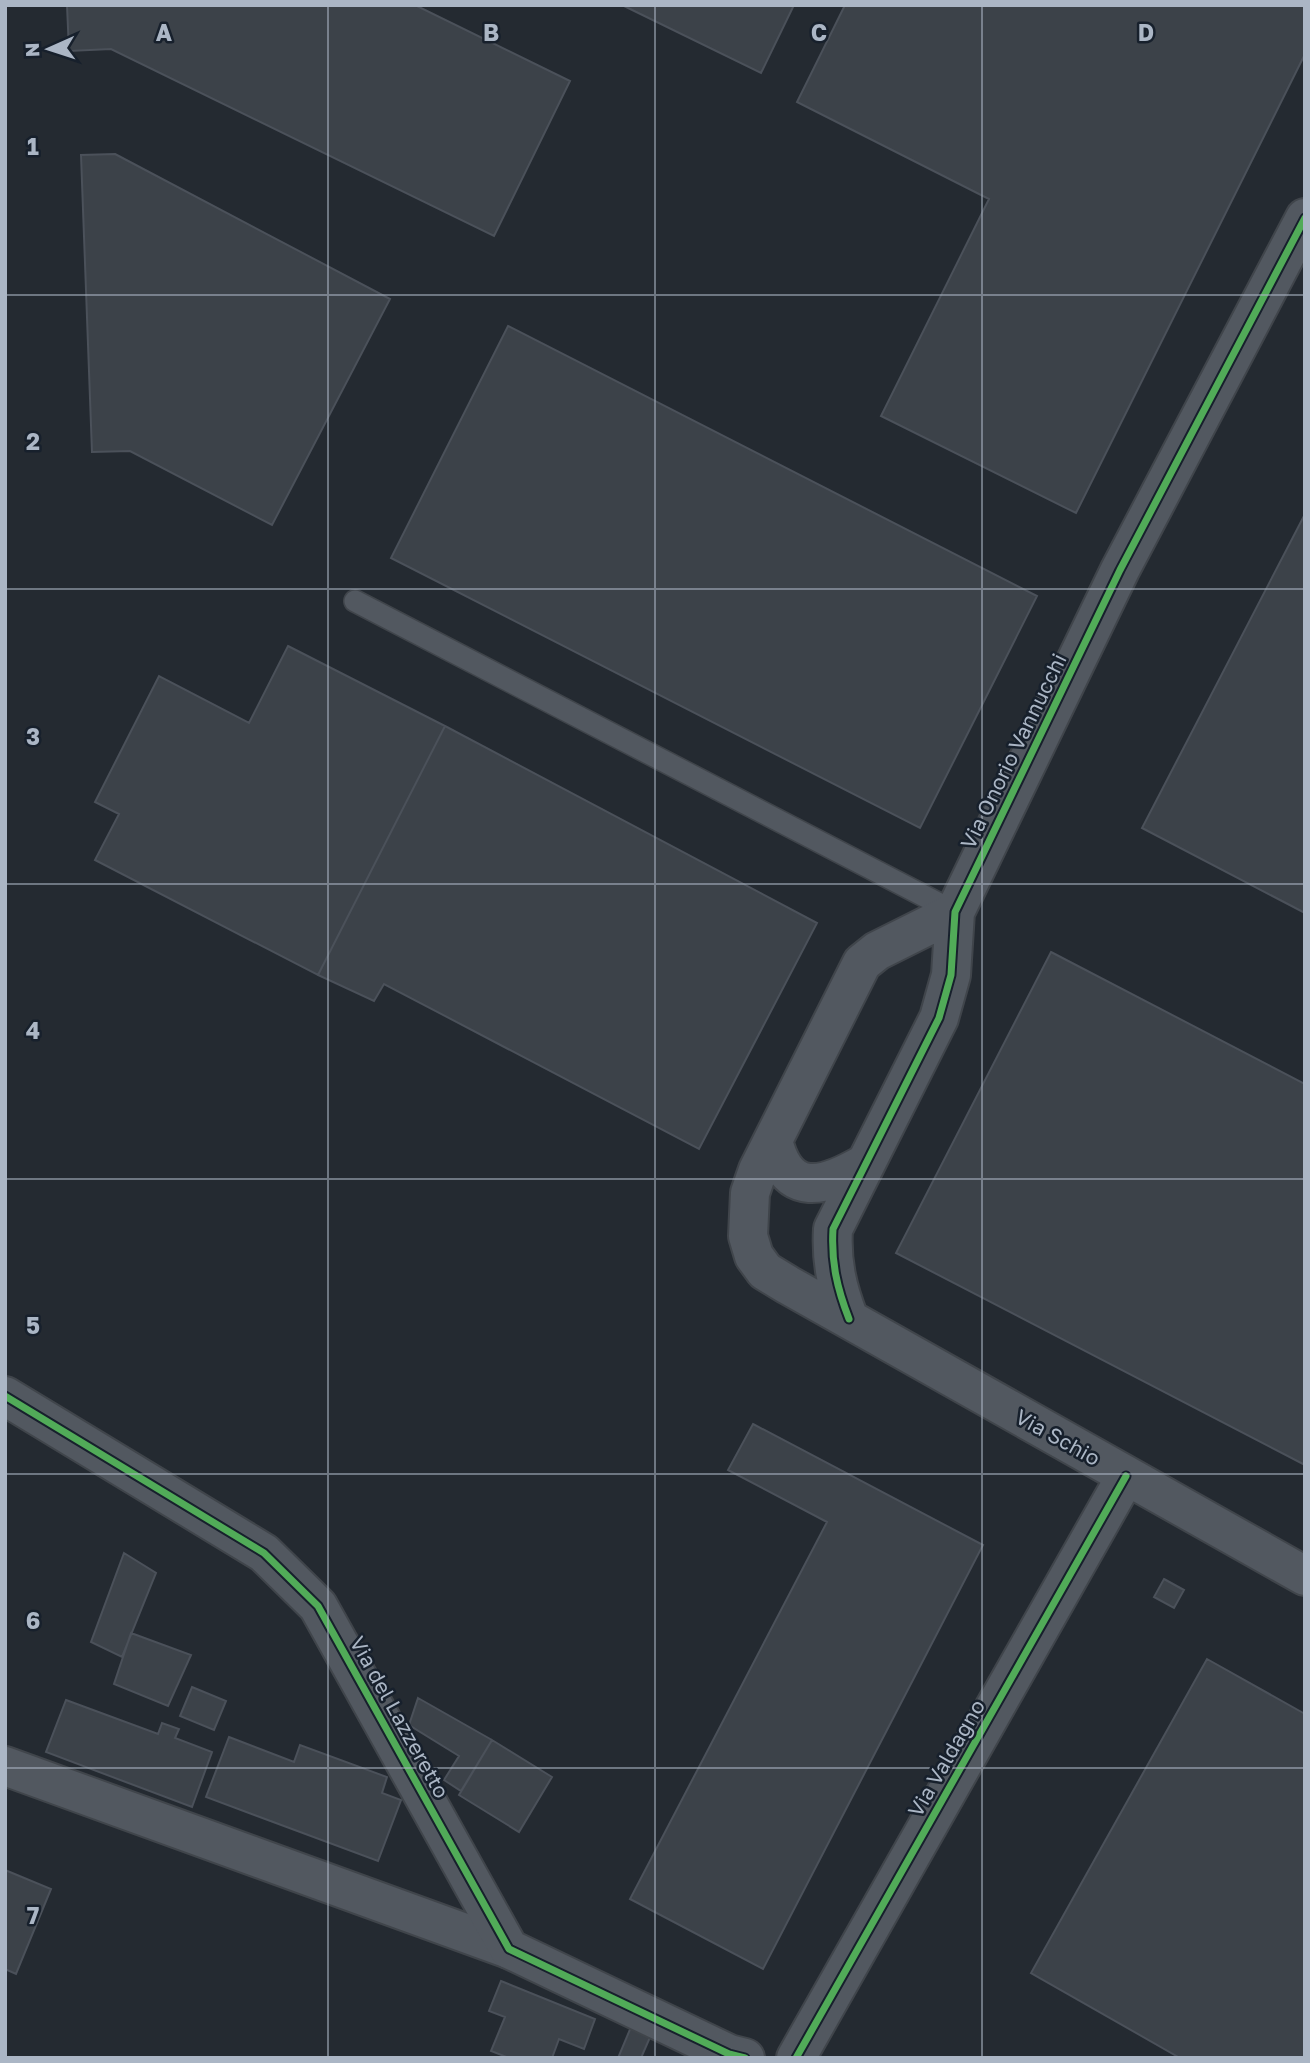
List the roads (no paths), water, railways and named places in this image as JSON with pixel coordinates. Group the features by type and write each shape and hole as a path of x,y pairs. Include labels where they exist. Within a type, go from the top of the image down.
{"street":[{"name":"Via Onorio Vannucchi","path":"849,1319 836,1286 831,1256 833,1229 946,1000 951,975 955,912 1120,570 1305,218"},
{"path":"849,1319 765,1271 754,1256 748,1236 750,1193 773,1140 862,963 877,951 955,912"},
{"path":"773,1140 777,1156 788,1174 808,1184 824,1183 866,1163"},
{"name":"Via Schio","path":"849,1319 1305,1576"},
{"name":"Via del Lazzeretto","path":"5,1396 264,1553 318,1606 509,1949"},
{"name":"Via Valdagno","path":"796,2058 1126,1475"},
{"path":"5,1766 509,1949 729,2054 745,2058"}],"lane":[{"path":"355,601 955,912"}]}
